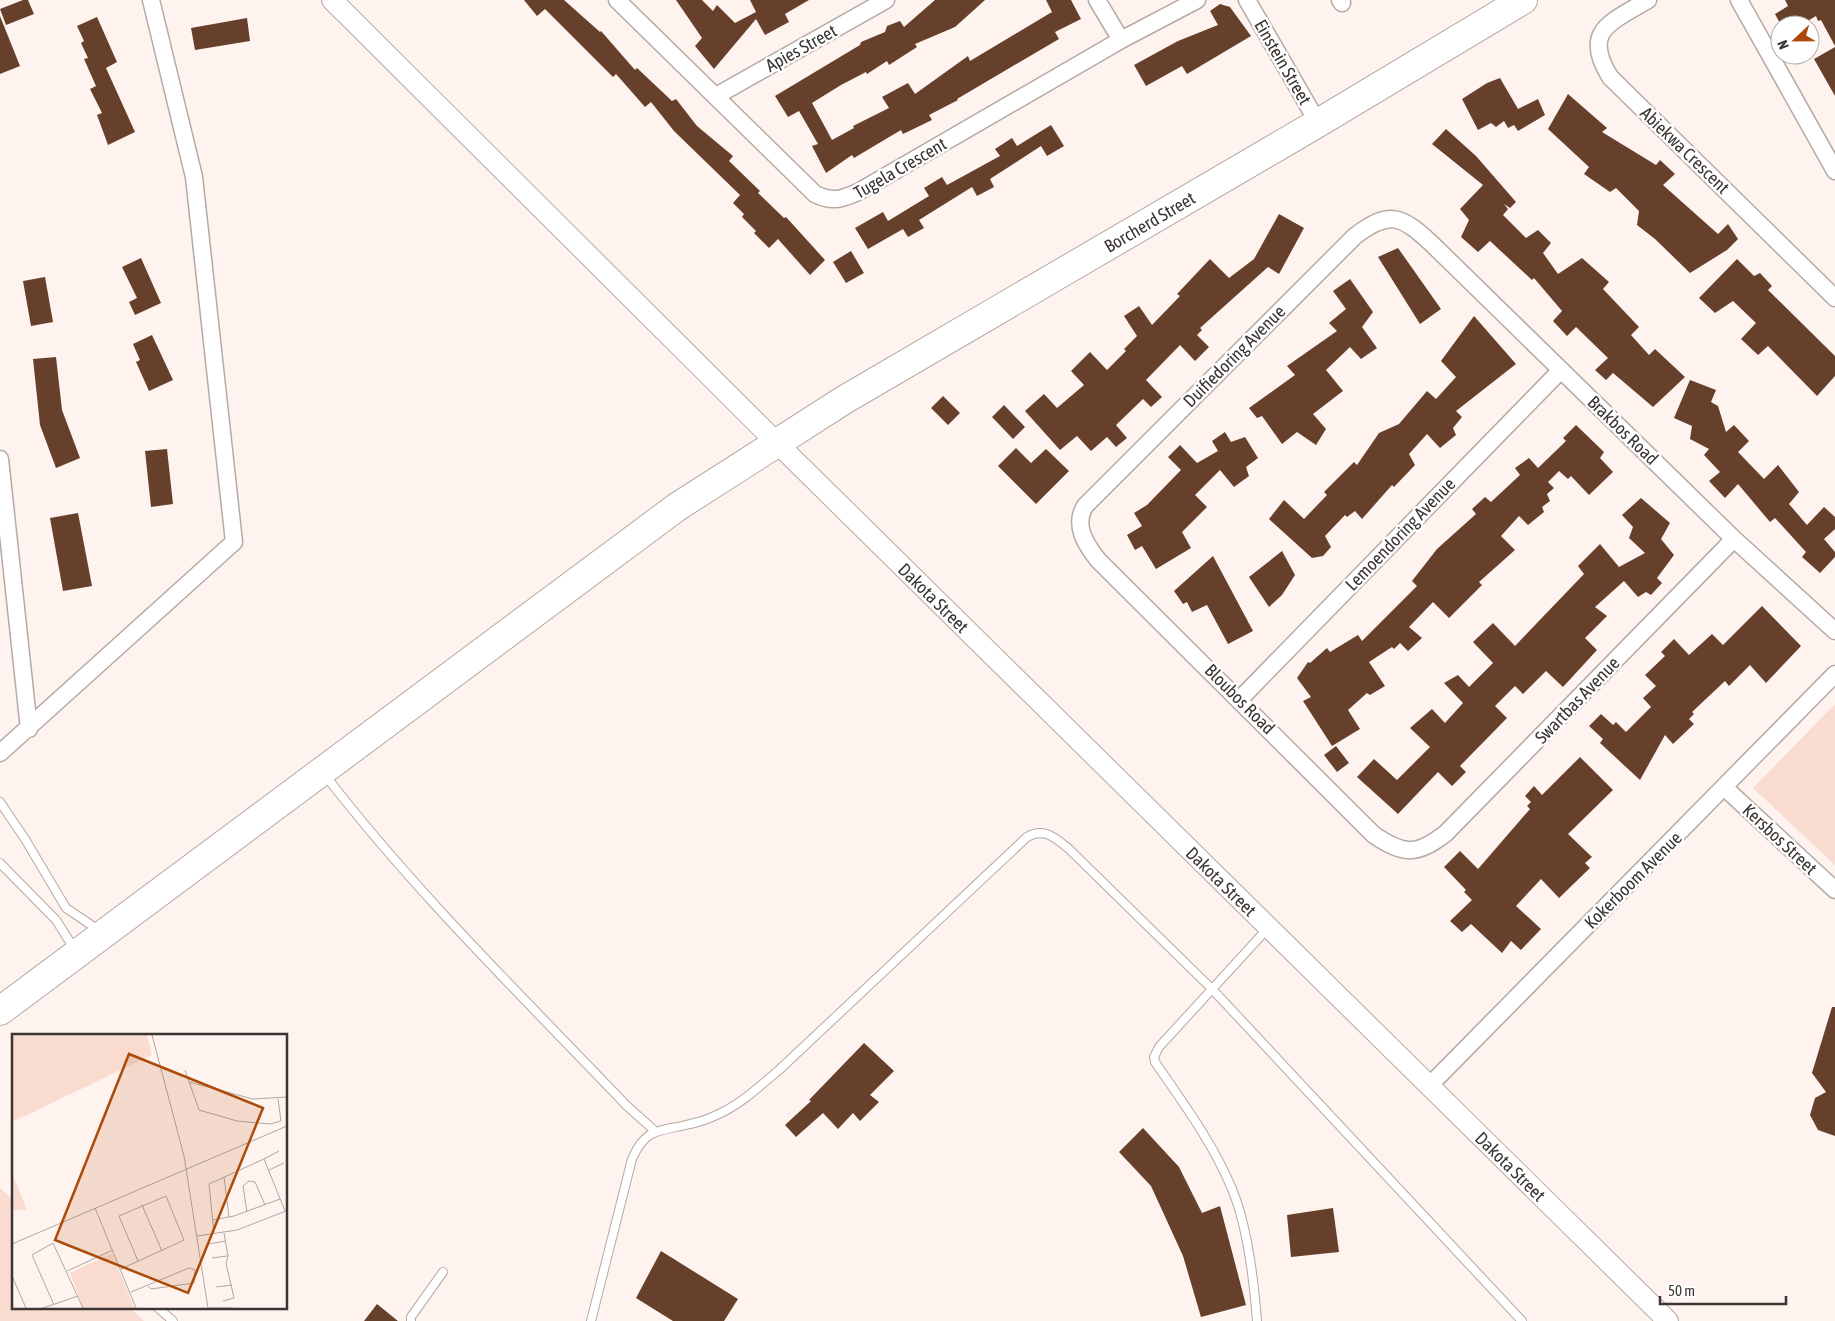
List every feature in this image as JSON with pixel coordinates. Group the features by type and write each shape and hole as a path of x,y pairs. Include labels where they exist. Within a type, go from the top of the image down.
{"highway":[{"name":"Borcherd Street","path":"0,1011 670,512 776,442 1523,0"}],"street":[{"path":"0,753 234,542 194,178 151,0"},
{"name":"Dakota Street","path":"332,0 776,442 1668,1321"},
{"name":"Tugela Crescent","path":"617,0 816,194 824,198 839,200 860,191 1121,40 1197,0"},
{"name":"Apies Street","path":"716,96 886,0"},
{"path":"1096,0 1121,40"},
{"name":"Einstein Street","path":"1247,0 1318,123"},
{"name":"Abiekwa Crescent","path":"1648,0 1608,24 1602,30 1597,45 1603,65 1610,77 1835,298"},
{"path":"1739,0 1835,171"},
{"name":"Duifiedoring Avenue","path":"1080,529 1079,519 1085,506 1355,236 1371,224 1382,219 1392,218 1413,226"},
{"name":"Brakbos Road","path":"1413,226 1734,539 1835,630"},
{"name":"Lemoendoring Avenue","path":"1240,699 1561,370"},
{"path":"0,459 29,728"},
{"name":"Bloubos Road","path":"1080,529 1087,545 1098,560 1240,699 1374,835 1388,844 1413,851"},
{"name":"Swartbas Avenue","path":"1413,851 1429,846 1446,833 1734,539"},
{"name":"Kokerboom Avenue","path":"1430,1085 1725,788 1835,674"},
{"name":"Kersbos Street","path":"1725,788 1835,890"}],"lane":[{"path":"323,771 363,824 411,878 626,1106 655,1131"},
{"path":"0,802 26,839 66,908 104,934"},
{"path":"591,1321 632,1159 643,1138 655,1131 692,1124 724,1111 750,1094 779,1070 1027,837 1034,834 1050,834 1069,849 1213,990 1522,1321"},
{"path":"0,863 56,920 77,954"},
{"path":"1257,1321 1248,1254 1233,1191 1206,1137 1154,1060 1156,1051 1269,927"},
{"path":"411,1321 411,1317 443,1272"},
{"path":"158,1308 173,1321"}],"shaded area":[{"path":"1835,704 1835,865 1753,788"},
{"path":"0,1188 12,1199 12,1308 130,1308 144,1321 0,1321"}],"building":[{"path":"23,0 28,0 34,14 6,25 0,9"},
{"path":"524,0 564,0 601,31 635,70 637,68 672,101 676,99 697,126 733,156 729,161 760,191 758,193 784,218 786,217 825,260 810,275 778,239 769,248 754,233 756,231 742,217 744,214 733,203 740,195 674,131 651,102 645,107 616,74 613,77 545,9 537,16"},
{"path":"676,0 702,0 713,11 717,5 735,23 756,12 750,0 809,0 785,14 789,22 765,35 756,19 714,69 695,46 702,38"},
{"path":"935,0 985,0 955,27 915,44 917,47 889,65 887,61 867,74 866,72 841,85 812,103 832,140 854,128 853,126 889,108 882,97 908,83 915,94 968,56 970,61 1052,12 1046,0 1071,0 1081,19 1055,32 1059,39 958,100 929,115 932,120 903,134 901,130 854,158 852,155 826,173 812,146 818,144 799,111 788,117 775,96 860,45 861,42 885,32 887,26 900,21 904,27"},
{"path":"1785,0 1835,0 1835,46 1820,20 1820,15 1776,15 1788,6"},
{"path":"1220,4 1230,7 1251,36 1187,74 1182,66 1146,86 1134,65 1178,41 1218,25 1210,11"},
{"path":"0,16 20,66 0,74"},
{"path":"97,17 117,62 106,68 135,132 108,145 97,115 102,113 90,89 96,86 84,59 88,58 81,43 84,41 77,26"},
{"path":"247,18 250,41 195,50 191,28"},
{"path":"1835,47 1835,96 1817,65 1820,65 1820,56"},
{"path":"1500,78 1518,109 1538,99 1545,115 1518,131 1514,125 1508,128 1504,121 1496,127 1491,123 1478,130 1462,99 1487,83"},
{"path":"1568,94 1607,128 1602,132 1656,165 1660,160 1675,174 1663,185 1718,234 1728,224 1738,239 1727,250 1690,273 1655,239 1637,225 1639,211 1616,188 1610,192 1584,174 1589,167 1548,129"},
{"path":"1051,125 1064,146 1047,156 1041,146 990,179 994,187 977,196 972,187 919,220 924,228 908,237 903,229 868,249 855,228 883,212 888,221 929,196 924,188 942,177 947,185 1000,156 995,149 1012,138 1017,146"},
{"path":"1446,129 1476,156 1516,202 1510,208 1504,204 1508,209 1503,215 1526,238 1538,230 1551,243 1543,253 1558,274 1582,258 1609,282 1603,289 1639,327 1631,335 1649,355 1655,349 1685,377 1653,407 1613,373 1606,380 1595,370 1608,358 1576,327 1567,336 1553,321 1562,311 1534,278 1532,280 1490,241 1478,252 1461,237 1469,220 1460,209 1483,185 1432,144"},
{"path":"1279,214 1304,228 1279,274 1268,267 1200,328 1202,330 1197,335 1209,347 1195,361 1180,345 1146,380 1162,397 1151,407 1143,399 1116,425 1127,438 1116,447 1107,437 1091,451 1077,436 1060,450 1025,411 1044,394 1057,408 1084,385 1071,371 1090,352 1107,370 1126,351 1124,349 1137,336 1124,316 1139,306 1152,325 1180,296 1177,294 1210,259 1229,278 1254,259"},
{"path":"1398,248 1441,309 1420,324 1378,257"},
{"path":"851,251 864,273 846,283 833,262"},
{"path":"141,258 161,303 135,315 129,302 137,298 122,267"},
{"path":"1737,259 1754,276 1760,273 1772,286 1768,290 1835,356 1835,376 1817,396 1768,346 1758,355 1741,339 1756,323 1733,301 1715,313 1699,298"},
{"path":"45,277 53,322 31,326 23,281"},
{"path":"1350,279 1373,312 1362,327 1377,348 1361,359 1350,347 1326,370 1343,391 1313,414 1326,429 1316,445 1297,432 1282,444 1262,416 1257,418 1249,408 1295,375 1287,366 1337,331 1329,323 1346,309 1333,291"},
{"path":"1474,316 1516,364 1456,411 1462,417 1453,428 1456,435 1440,448 1427,434 1409,454 1415,465 1394,487 1392,485 1362,519 1355,511 1347,517 1345,515 1325,536 1331,547 1323,556 1312,558 1269,519 1284,500 1304,519 1327,495 1324,492 1354,462 1357,465 1379,433 1399,424 1427,391 1436,399 1456,377 1441,361"},
{"path":"152,335 173,380 149,391 136,362 140,360 133,344"},
{"path":"56,357 62,410 80,458 56,468 40,425 33,359"},
{"path":"1690,380 1716,390 1711,402 1718,406 1726,432 1734,425 1749,441 1738,452 1764,479 1778,465 1799,492 1789,504 1807,525 1824,507 1835,517 1835,529 1824,539 1835,552 1835,557 1820,573 1802,557 1806,552 1775,518 1770,522 1738,484 1725,498 1709,481 1720,472 1704,455 1709,449 1690,439 1692,426 1674,418"},
{"path":"943,396 960,413 948,425 931,408"},
{"path":"1004,405 1025,427 1013,439 992,417"},
{"path":"1576,425 1604,452 1600,458 1613,472 1589,495 1571,476 1568,479 1559,471 1548,482 1554,488 1547,494 1550,501 1542,507 1544,512 1528,525 1519,516 1501,536 1515,550 1479,582 1482,585 1449,618 1433,602 1409,627 1422,638 1408,651 1400,643 1394,649 1392,647 1369,662 1385,686 1370,695 1367,693 1348,710 1360,729 1332,746 1303,701 1311,697 1297,678 1308,662 1310,663 1327,648 1330,652 1358,635 1362,641 1417,586 1412,581 1437,549 1476,514 1472,509 1485,497 1491,502 1520,475 1515,468 1529,458 1538,468 1566,441 1563,438"},
{"path":"1225,432 1231,442 1245,437 1258,458 1246,467 1249,476 1234,487 1220,470 1195,495 1207,507 1182,532 1191,548 1156,569 1142,546 1135,550 1127,535 1142,526 1134,513 1147,505 1181,470 1168,457 1180,445 1197,463 1218,451 1212,441"},
{"path":"1016,448 1031,463 1046,449 1069,471 1036,504 998,466"},
{"path":"167,449 173,504 151,507 145,451"},
{"path":"1641,498 1670,523 1661,539 1674,555 1657,578 1662,583 1651,595 1646,592 1638,597 1624,581 1595,607 1607,616 1585,638 1597,650 1563,687 1546,671 1523,694 1515,686 1495,706 1507,718 1460,766 1466,772 1452,786 1438,772 1398,814 1357,777 1374,759 1397,780 1430,747 1410,728 1432,709 1445,723 1463,703 1444,683 1458,675 1469,687 1493,663 1473,642 1493,623 1515,646 1584,574 1578,566 1600,544 1619,567 1645,553 1629,538 1633,527 1622,515"},
{"path":"78,513 92,586 63,591 50,518"},
{"path":"1282,551 1295,575 1282,595 1269,607 1249,577"},
{"path":"1213,556 1253,631 1228,644 1207,605 1192,612 1187,602 1183,604 1174,591"},
{"path":"1762,606 1801,646 1766,683 1750,665 1729,686 1725,681 1692,712 1694,714 1689,719 1694,724 1673,744 1665,735 1640,780 1600,743 1603,739 1589,726 1601,714 1613,725 1616,722 1626,732 1651,707 1643,698 1656,686 1645,675 1665,656 1661,652 1674,639 1689,655 1712,634 1723,645"},
{"path":"1336,746 1349,763 1337,772 1324,755"},
{"path":"1580,757 1613,790 1568,834 1592,857 1585,863 1590,868 1559,898 1541,879 1516,906 1541,929 1521,950 1511,941 1502,953 1471,924 1462,932 1450,921 1472,900 1464,892 1466,890 1444,867 1460,851 1478,869 1530,809 1527,806 1531,802 1525,796 1534,786 1542,795"},
{"path":"1832,1007 1835,1007 1835,1136 1818,1130 1810,1115 1815,1098 1826,1092 1812,1073"},
{"path":"864,1043 894,1071 870,1095 879,1102 860,1121 853,1113 838,1129 823,1113 796,1137 785,1125 811,1101 809,1100"},
{"path":"1143,1128 1179,1167 1202,1213 1220,1206 1246,1305 1201,1317 1183,1256 1151,1186 1119,1152"},
{"path":"1333,1208 1339,1252 1291,1257 1287,1215"},
{"path":"661,1251 738,1299 724,1321 673,1321 636,1298"},
{"path":"377,1304 398,1321 364,1321"}]}
